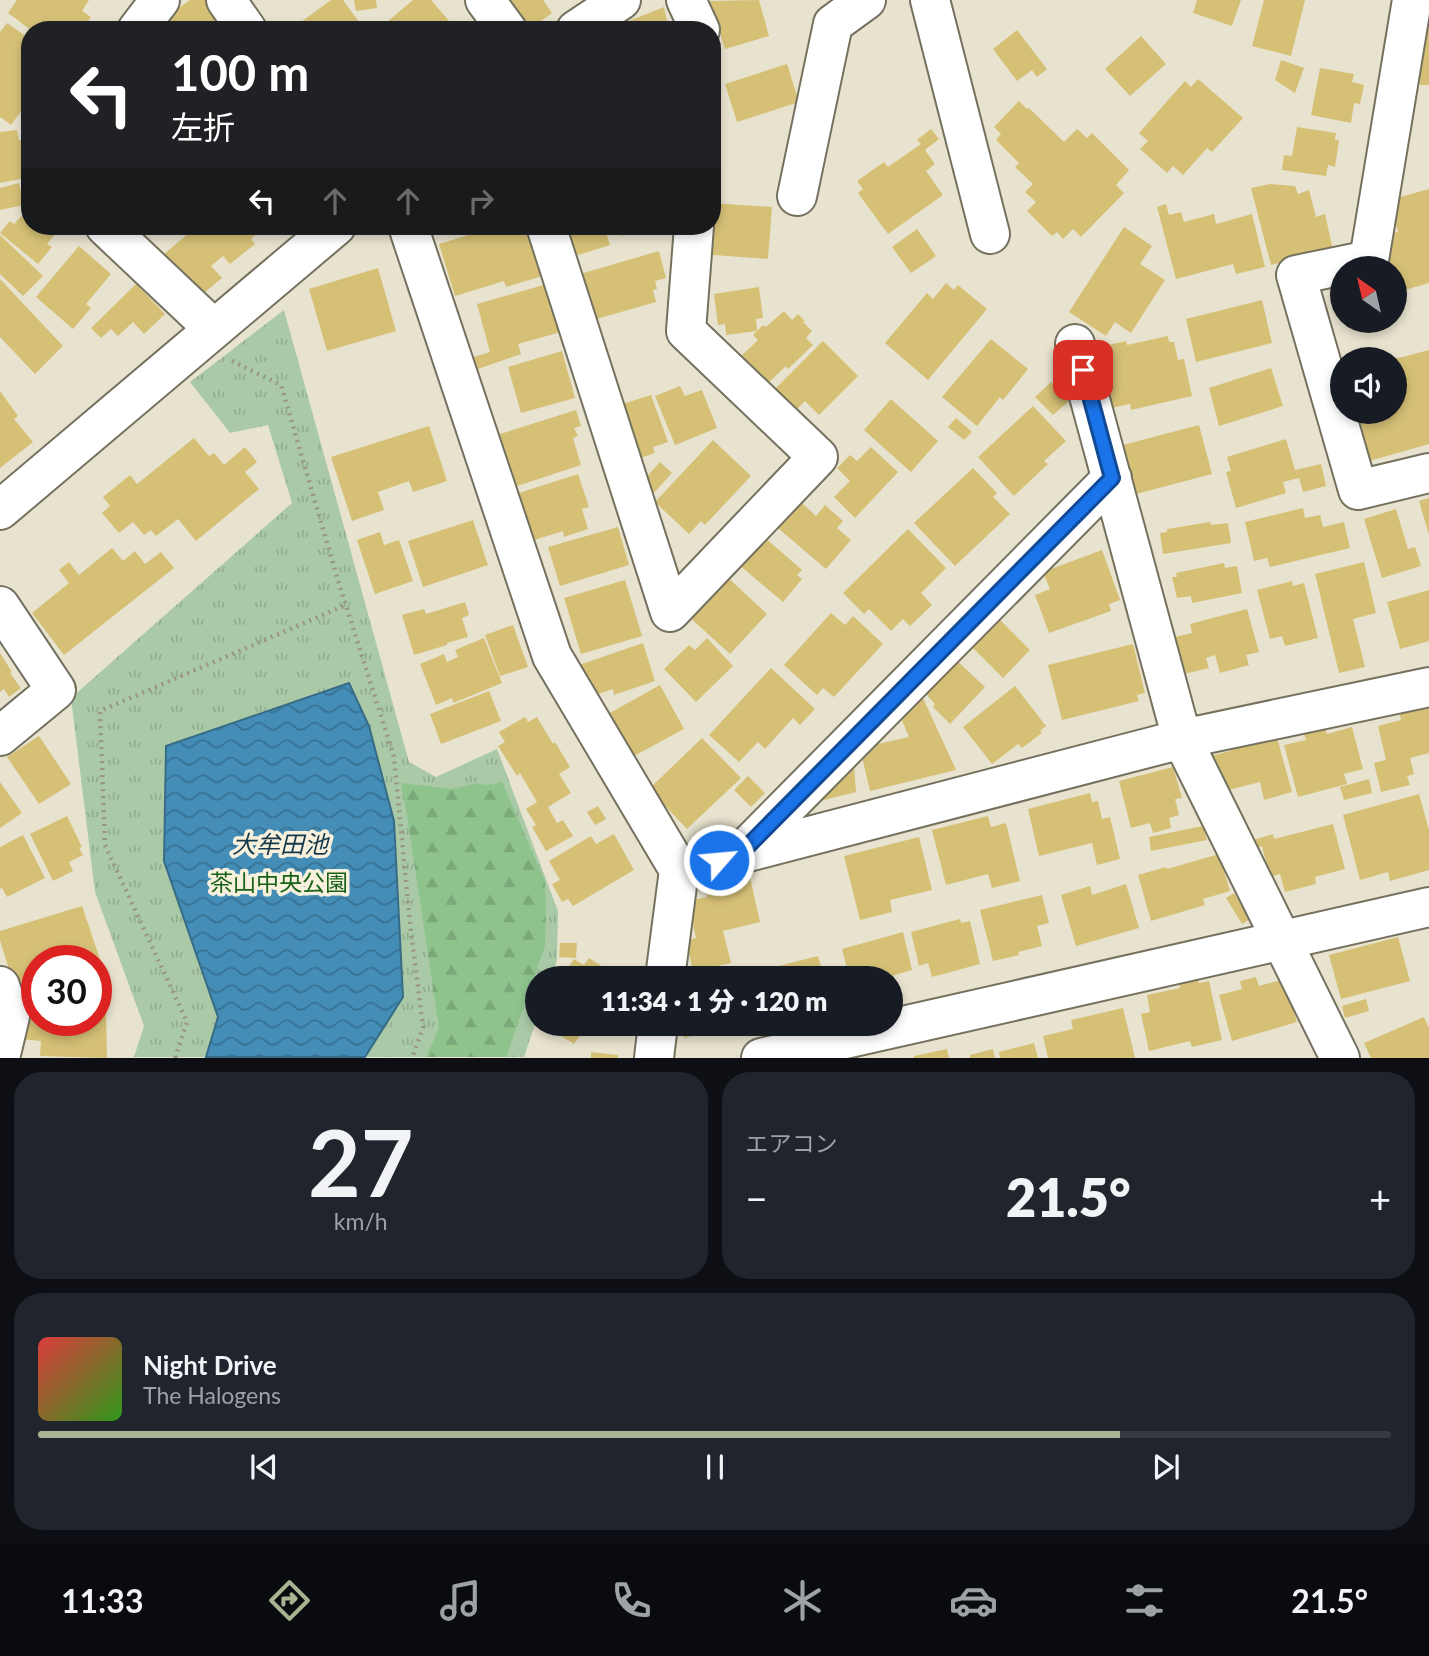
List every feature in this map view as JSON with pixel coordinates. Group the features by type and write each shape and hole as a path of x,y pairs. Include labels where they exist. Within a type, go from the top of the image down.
{"street":[{"path":"226,0 241,21"},
{"path":"485,0 500,21"},
{"path":"590,21 621,0"},
{"path":"686,0 696,21"},
{"path":"797,196 833,24 866,0"},
{"path":"930,0 990,234"},
{"path":"1412,0 1369,260 1296,275 1357,490 1429,473"},
{"path":"113,235 206,336"},
{"path":"0,510 326,235"},
{"path":"411,235 552,656 679,870 667,966"},
{"path":"549,235 670,612 818,457 686,331 693,235"},
{"path":"1076,344 1182,739 1340,1058"},
{"path":"740,854 1112,478"},
{"path":"0,606 57,691 0,736"},
{"path":"679,870 1182,739 1429,687"},
{"path":"761,1058 1429,907"},
{"path":"0,986 10,1016 1,1058"},
{"path":"654,1058 657,1036"}],"path":[{"path":"206,336 281,386 394,757 410,923 424,1027 412,1058"},
{"path":"175,1058 187,1023 105,845 100,711 346,605"}],"green space":[{"name":"茶山中央公園","path":"284,310 409,762 436,777 497,749 558,911 555,966 525,966 525,1036 531,1036 524,1057 134,1057 144,1026 95,892 71,698 292,503 268,425 230,433 190,382"},
{"path":"502,782 545,881 545,946 538,966 525,966 525,1003 506,1057 426,1057 439,1028 401,783 451,789 477,783 486,785"}],"water":[{"name":"大牟田池","path":"349,683 369,726 394,821 403,997 365,1057 206,1057 218,1017 164,861 166,746"}],"building":[{"path":"17,0 89,0 82,11 91,17 88,21 21,23 8,13"},
{"path":"190,0 207,0 222,21 160,21"},
{"path":"331,0 343,0 358,21 302,21"},
{"path":"354,0 376,0 377,8 356,11"},
{"path":"413,0 431,0 449,21 388,21"},
{"path":"499,0 543,0 552,13 541,21 514,21"},
{"path":"759,0 769,36 725,49 721,36 721,21 716,21 710,1"},
{"path":"1197,0 1241,0 1232,26 1193,13"},
{"path":"1264,0 1305,0 1291,56 1252,46"},
{"path":"664,7 667,21 629,21"},
{"path":"1421,20 1429,20 1429,85 1420,85"},
{"path":"7,23 21,33 21,111 11,125 0,117 0,32"},
{"path":"1017,30 1047,69 1037,77 1032,70 1017,81 993,49"},
{"path":"1141,36 1166,64 1130,96 1105,69"},
{"path":"1281,60 1304,68 1295,93 1275,80"},
{"path":"787,64 799,102 737,122 725,84"},
{"path":"1320,68 1354,74 1352,82 1364,85 1360,104 1354,103 1351,123 1311,115"},
{"path":"1198,79 1243,118 1212,152 1207,148 1183,175 1173,166 1167,173 1140,149 1148,141 1139,133 1185,81 1191,87"},
{"path":"1019,101 1064,142 1077,129 1087,138 1092,133 1129,170 1116,185 1124,193 1081,237 1073,229 1063,239 1057,232 1052,236 1027,211 1036,202 1025,192 1033,184 1015,167 1019,163 996,140 1001,134 994,127"},
{"path":"1297,127 1336,133 1335,140 1339,140 1335,167 1328,165 1326,176 1282,170 1284,155 1292,156"},
{"path":"931,129 939,139 925,150 935,164 926,171 943,195 888,234 858,193 863,189 857,181 884,162 888,167 921,144 917,140"},
{"path":"17,130 21,140 21,179 0,183 0,132"},
{"path":"19,183 21,206 0,210 0,188"},
{"path":"1270,184 1295,186 1298,194 1309,190 1316,217 1325,214 1333,250 1271,265 1251,188"},
{"path":"1429,189 1429,283 1407,289 1407,256 1388,256 1382,236 1398,232 1389,200"},
{"path":"721,204 772,207 768,259 701,254 708,235 721,235"},
{"path":"1166,204 1169,215 1181,212 1184,222 1214,214 1216,224 1252,214 1265,267 1236,274 1233,264 1176,279 1157,207"},
{"path":"21,216 21,235 54,235 47,244 52,247 38,264 0,233 10,221 14,224"},
{"path":"1124,227 1152,246 1140,264 1165,280 1131,333 1115,322 1106,336 1069,312"},
{"path":"917,229 936,256 911,273 892,247"},
{"path":"0,235 43,276 23,296 0,274"},
{"path":"186,235 255,235 251,239 255,244 230,264 223,256 211,266 222,278 199,297 163,255"},
{"path":"468,235 533,235 542,276 506,287 504,281 455,296 439,244"},
{"path":"563,235 607,235 610,245 569,258"},
{"path":"79,246 111,274 86,304 91,308 73,329 36,297"},
{"path":"659,251 666,278 655,281 657,289 653,290 656,302 593,320 580,274"},
{"path":"378,268 396,331 327,351 309,289"},
{"path":"0,279 63,346 35,374 0,337"},
{"path":"946,283 954,290 958,285 987,309 928,380 885,343 927,293 933,299"},
{"path":"136,284 165,314 144,334 133,322 118,336 111,329 101,338 91,328"},
{"path":"547,284 561,332 518,344 521,354 478,369 474,357 490,352 477,304"},
{"path":"759,287 763,318 756,319 757,331 726,335 725,324 718,325 714,294"},
{"path":"1262,300 1272,343 1196,362 1186,319"},
{"path":"784,311 792,320 798,314 805,321 803,322 812,331 806,338 813,345 765,386 739,358 758,340 753,335"},
{"path":"1168,336 1169,342 1174,342 1178,360 1184,359 1192,396 1131,410 1130,404 1107,409 1095,356 1110,353 1108,345 1126,341 1127,345"},
{"path":"991,339 1028,369 1003,400 1000,397 977,426 942,397"},
{"path":"823,341 858,376 819,415 805,401 791,415 770,394"},
{"path":"1429,350 1429,444 1366,462 1356,424 1407,424 1407,356"},
{"path":"562,351 575,398 521,413 508,367"},
{"path":"1271,368 1283,406 1219,426 1209,388"},
{"path":"1051,382 1069,401 1053,415 1035,397"},
{"path":"680,386 685,396 702,390 717,428 675,445 655,396"},
{"path":"0,391 18,416 14,419 33,442 0,468"},
{"path":"651,395 668,442 653,447 655,453 632,461 613,407"},
{"path":"891,399 938,441 911,472 864,430"},
{"path":"1033,406 1066,441 1044,461 1048,464 1014,496 978,457"},
{"path":"576,410 581,426 574,428 578,436 573,438 581,465 514,487 497,435"},
{"path":"956,418 972,432 964,440 948,427"},
{"path":"1199,425 1212,474 1136,494 1123,445"},
{"path":"429,426 447,481 413,492 409,481 378,492 384,510 352,521 331,457"},
{"path":"194,438 209,456 214,453 224,465 245,447 257,462 245,472 259,489 196,541 178,519 156,536 151,530 144,535 133,522 119,533 102,513 110,506 103,497 130,475 137,484"},
{"path":"1286,439 1295,470 1321,464 1326,486 1303,492 1299,478 1283,482 1286,493 1236,508 1226,472 1231,471 1227,457"},
{"path":"713,440 751,476 705,525 701,521 689,534 655,502"},
{"path":"871,447 898,472 855,518 834,497 850,481 837,468 850,455 857,461"},
{"path":"660,462 672,473 652,495 641,483"},
{"path":"973,468 997,493 993,497 1010,514 955,566 914,523"},
{"path":"578,474 589,507 582,509 588,529 564,537 563,531 531,541 516,494"},
{"path":"1429,498 1429,532 1428,532 1419,501"},
{"path":"802,503 816,516 825,505 843,521 837,528 851,540 826,569 772,523 787,505 794,512"},
{"path":"1303,508 1305,518 1320,515 1323,527 1344,522 1350,548 1270,567 1267,558 1254,561 1245,522"},
{"path":"1396,509 1408,549 1415,547 1421,566 1382,578 1364,519"},
{"path":"473,520 488,565 423,587 408,541"},
{"path":"1210,522 1211,525 1228,523 1231,543 1163,554 1160,533 1167,532 1167,529"},
{"path":"618,527 629,565 560,586 548,547"},
{"path":"908,529 946,568 921,593 932,605 910,626 903,619 891,631 869,609 864,614 843,593"},
{"path":"380,532 384,545 399,540 413,581 375,594 357,540"},
{"path":"763,536 802,570 797,575 802,579 783,602 731,558"},
{"path":"112,548 123,561 135,551 145,564 161,552 174,568 64,655 32,613 69,583 59,570 69,562 79,575"},
{"path":"1102,550 1120,600 1109,604 1111,611 1049,633 1035,595 1050,589 1043,572"},
{"path":"1364,562 1376,613 1353,619 1365,667 1339,673 1315,574"},
{"path":"1224,563 1225,568 1237,566 1242,593 1192,603 1191,596 1177,598 1172,577 1177,577 1176,573"},
{"path":"724,574 767,614 730,654 686,614"},
{"path":"625,580 642,636 581,654 564,598"},
{"path":"1292,581 1293,586 1304,583 1318,638 1285,646 1282,636 1270,639 1257,590"},
{"path":"1429,590 1429,641 1400,649 1387,602"},
{"path":"465,602 469,615 462,618 468,637 414,655 402,615 424,609 426,614"},
{"path":"1247,609 1259,652 1246,655 1249,665 1220,673 1215,655 1206,658 1209,668 1176,676 1166,639 1192,633 1190,624"},
{"path":"831,613 845,625 853,616 883,644 834,697 823,688 817,695 784,665"},
{"path":"1000,620 1030,650 1003,678 967,642 983,625 989,630"},
{"path":"513,625 528,667 500,676 485,635"},
{"path":"484,638 502,683 453,703 452,698 436,705 420,664 444,654 447,662 458,657 455,650"},
{"path":"707,638 733,666 696,702 664,669 689,645 695,650"},
{"path":"643,643 655,681 614,695 613,689 590,697 579,665"},
{"path":"1133,644 1145,693 1137,695 1139,701 1062,720 1048,665"},
{"path":"0,653 21,688 9,697 4,689 0,692"},
{"path":"953,657 985,687 950,724 933,707 935,704 926,694 939,680 935,676"},
{"path":"771,668 815,709 800,725 793,718 765,749 758,742 739,762 709,735"},
{"path":"660,685 684,729 632,757 608,714"},
{"path":"1015,686 1046,726 1040,731 1042,733 1022,748 1018,744 992,764 963,727"},
{"path":"489,691 501,721 441,744 430,714"},
{"path":"923,698 956,770 870,791 860,748 909,737 898,711"},
{"path":"1429,703 1429,753 1410,758 1414,774 1407,776 1410,785 1381,792 1374,763 1386,760 1378,726 1401,720 1399,711"},
{"path":"525,717 528,722 537,717 570,767 559,774 571,793 548,807 557,823 563,820 573,836 546,851 532,827 536,825 526,809 537,802 520,773 517,776 498,746 505,742 499,732"},
{"path":"1324,723 1327,734 1352,727 1363,769 1344,774 1347,784 1298,797 1284,745 1306,740 1302,729"},
{"path":"1276,734 1292,792 1264,800 1260,782 1221,792 1211,756 1230,751 1229,746"},
{"path":"39,736 71,784 39,804 7,757"},
{"path":"702,738 741,778 687,829 649,789"},
{"path":"854,765 856,792 820,801 818,791"},
{"path":"1173,767 1182,798 1175,799 1179,815 1169,818 1171,828 1153,833 1150,823 1131,828 1119,781"},
{"path":"748,776 765,793 751,807 734,790"},
{"path":"1369,779 1372,793 1344,800 1340,787"},
{"path":"0,782 22,813 0,828"},
{"path":"1090,793 1092,802 1098,801 1102,819 1110,817 1120,859 1097,865 1092,843 1039,856 1028,809"},
{"path":"1419,794 1429,830 1429,870 1390,881 1388,872 1360,880 1343,815"},
{"path":"598,806 606,819 595,825 587,812"},
{"path":"67,816 82,847 79,848 83,855 69,862 73,871 53,881 30,834"},
{"path":"988,816 991,827 1006,823 1020,881 992,888 988,874 946,885 932,830"},
{"path":"1333,824 1345,869 1315,877 1316,884 1285,892 1280,874 1270,877 1262,846 1256,848 1253,840 1273,834 1274,839"},
{"path":"1203,826 1207,840 1151,851 1149,837"},
{"path":"614,834 634,870 573,906 568,899 562,902 552,884 560,880 549,861 591,836 596,844"},
{"path":"23,835 45,878 7,897 2,888 0,889 0,847"},
{"path":"919,837 932,890 890,900 892,912 860,920 844,856"},
{"path":"1219,854 1230,891 1203,899 1205,905 1151,921 1138,875"},
{"path":"749,873 760,922 723,931 731,963 692,966 686,940 696,938 688,901 707,897 704,883"},
{"path":"1126,884 1139,928 1076,946 1061,895 1090,886 1092,895"},
{"path":"1234,893 1250,919 1242,924 1226,898"},
{"path":"1042,895 1049,923 1037,926 1042,946 993,961 980,910"},
{"path":"82,906 95,945 21,945 21,987 15,989 0,940 0,931"},
{"path":"960,919 961,923 970,921 980,964 932,977 928,963 919,966 911,932"},
{"path":"903,932 912,970 903,973 903,966 846,966 842,949"},
{"path":"1398,937 1410,981 1341,999 1329,955"},
{"path":"560,943 577,943 576,958 559,957"},
{"path":"818,956 821,966 779,966"},
{"path":"589,958 602,966 569,966 574,959 584,965"},
{"path":"1197,976 1199,983 1209,981 1222,1040 1192,1047 1190,1041 1149,1051 1141,1014 1150,1012 1147,995 1180,988 1178,979"},
{"path":"1256,977 1259,986 1285,979 1297,1022 1232,1041 1219,995 1242,989 1240,981"},
{"path":"1366,999 1369,1011 1345,1018 1342,1006"},
{"path":"1123,1008 1135,1058 1048,1058 1043,1036 1073,1029 1071,1020"},
{"path":"1424,1017 1429,1028 1429,1058 1371,1058 1364,1043"},
{"path":"21,1036 107,1036 107,1058 40,1056 41,1041 21,1039"},
{"path":"561,1036 580,1036 574,1044"},
{"path":"1034,1043 1038,1058 1000,1058 999,1052"},
{"path":"947,1049 949,1058 914,1058 914,1056"},
{"path":"993,1049 995,1058 970,1058 970,1055"},
{"path":"591,1052 618,1055 618,1058 591,1058"}],"route":[{"path":"719,860 740,854 1112,478 1083,370"}]}
